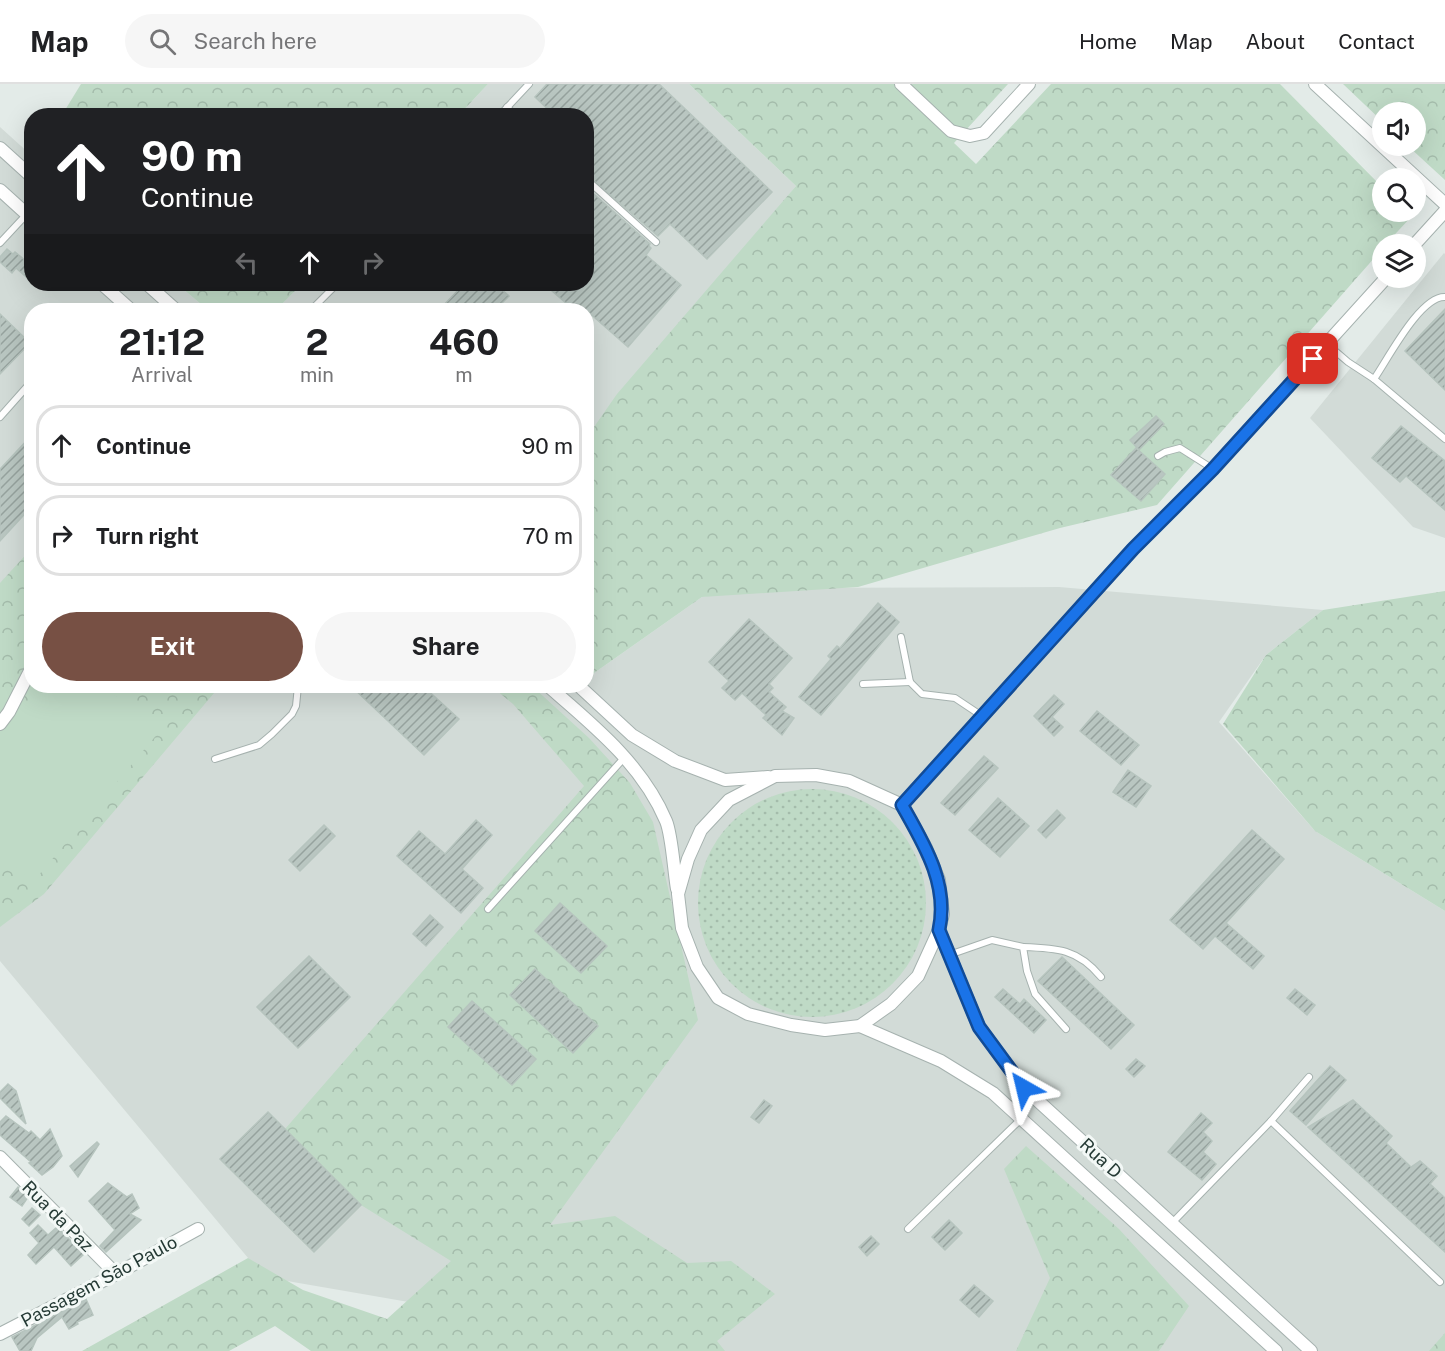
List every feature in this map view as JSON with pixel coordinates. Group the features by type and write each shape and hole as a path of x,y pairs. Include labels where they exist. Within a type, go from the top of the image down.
{"street":[{"path":"901,84 951,131 970,136 984,133 1029,84"},
{"path":"1315,84 1445,204"},
{"path":"0,147 24,170"},
{"path":"0,190 24,212"},
{"path":"1424,234 1445,211"},
{"path":"902,805 1133,549 1213,469 1377,288"},
{"path":"110,291 123,303"},
{"path":"155,291 168,303"},
{"path":"0,724 24,683"},
{"path":"556,693 607,738 642,778 667,822 682,928 697,967 718,998 748,1014 791,1025 825,1030 860,1026 891,1004 918,976 939,930 943,914 939,880 926,848 902,805 849,781 816,775 725,780 675,761 632,735 587,693"},
{"path":"678,894 688,859 700,830 729,800 775,776"},
{"name":"Rua D","path":"939,930 979,1027 1024,1088 1311,1351"},
{"name":"Rua D","path":"860,1026 941,1061 993,1093 1276,1351"},
{"name":"Rua da Paz","path":"0,1157 116,1274"},
{"name":"Passagem São Paulo","path":"0,1334 198,1229"},
{"path":"1173,1256 1188,1239"}],"lane":[{"path":"507,107 529,84"},
{"path":"594,186 656,242"},
{"path":"0,243 24,221"},
{"path":"318,303 331,291"},
{"path":"1374,379 1421,309 1439,296 1445,297"},
{"path":"1327,344 1348,362 1374,379 1445,439"},
{"path":"0,417 24,390"},
{"path":"1158,456 1180,448 1213,469"},
{"path":"901,637 910,681 922,694 955,698 982,716"},
{"path":"863,684 910,681"},
{"path":"215,759 259,745 292,714 296,706 297,693"},
{"path":"488,909 624,758"},
{"path":"949,955 992,940 1023,947 1056,948 1089,962 1101,977"},
{"path":"1023,947 1027,971 1035,994 1066,1029"},
{"path":"1172,1224 1271,1121 1309,1077"},
{"path":"908,1229 1021,1119"},
{"path":"1271,1121 1440,1282"}],"shaded area":[{"path":"488,84 689,84 796,186 594,434 594,303 283,303 295,291 594,291 594,108 466,108"},
{"path":"0,127 24,149 24,291 185,291 200,303 24,303 24,693 594,693 594,673 702,597 749,588 1059,587 1323,610 1266,655 1219,722 1315,831 1445,911 1445,1351 692,1351 264,1277 0,961"},
{"path":"1444,253 1445,538 1413,527 1310,418 1416,288 1426,288 1426,275"}],"green space":[{"path":"81,84 488,84 466,108 66,108"},
{"path":"689,84 1008,84 954,143 976,164 1051,84 1280,84 1372,177 1372,222 1406,222 1395,234 1372,234 1372,261 1157,505 1060,528 858,587 702,597 594,673 594,427 617,394 796,186"},
{"path":"1343,84 1445,84 1445,180 1419,156 1426,156 1426,102 1372,102 1372,112"},
{"path":"185,291 295,291 283,303 200,303"},
{"path":"24,557 24,693 214,693 44,894 0,927 0,583"},
{"path":"1445,591 1445,911 1315,831 1223,724 1266,655 1323,610"},
{"path":"34,693 112,693 159,732 33,882 0,853 0,734"},
{"path":"500,693 540,693 589,738 630,783 653,822 698,1020 550,1225 615,1216 687,1263 731,1261 775,1294 717,1341 725,1351 311,1351 275,1326 229,1351 82,1351 248,1258 303,1290 387,1319 451,1261 361,1205 285,1129 584,786 513,704"},
{"path":"801,789 823,789 856,797 876,808 893,822 907,839 918,859 926,892 924,925 918,947 907,967 893,984 876,998 856,1009 823,1017 801,1017 768,1009 758,1004 739,991 724,976 706,947 698,914 698,892 706,859 711,849 724,830 739,815 768,797"},
{"path":"1026,1146 1119,1229 1189,1306 1159,1351 1016,1351 1050,1278 1004,1169"},
{"path":"1445,1333 1445,1351 1429,1351"}],"building":[{"path":"547,84 659,84 772,192 707,259 670,224 658,236 594,181 594,108 547,108 535,97"},
{"path":"594,194 650,244 651,248 646,255 681,285 628,347 594,317 594,303 566,303 552,291 594,291"},
{"path":"7,249 13,254 15,252 24,259 24,275 16,268 12,273 0,262 0,257"},
{"path":"457,291 503,291 509,296 502,303 446,303"},
{"path":"1445,309 1445,390 1405,351"},
{"path":"0,314 24,337 24,349 0,374"},
{"path":"1156,416 1164,424 1139,450 1130,440"},
{"path":"1401,426 1445,461 1445,510 1406,476 1400,482 1372,458"},
{"path":"24,444 24,515 0,541 0,469"},
{"path":"1136,448 1165,474 1141,501 1111,475"},
{"path":"878,603 899,622 821,715 799,697 831,659 828,656 837,646 840,648"},
{"path":"749,619 792,658 769,684 773,688 769,692 786,707 782,711 794,718 782,735 763,718 766,715 742,693 735,700 722,688 729,681 709,662"},
{"path":"358,693 431,693 459,719 424,755"},
{"path":"1054,695 1064,704 1052,717 1063,727 1054,736 1034,716"},
{"path":"1097,711 1139,745 1121,765 1080,731"},
{"path":"984,756 998,768 955,815 941,803"},
{"path":"1128,770 1151,786 1136,807 1113,792"},
{"path":"998,798 1029,826 1000,857 969,830"},
{"path":"1057,810 1065,818 1046,838 1038,830"},
{"path":"476,820 492,835 462,869 483,888 461,913 397,856 419,831 445,854"},
{"path":"324,825 335,836 300,871 289,860"},
{"path":"1252,830 1284,859 1226,923 1264,956 1253,969 1215,936 1203,949 1170,920"},
{"path":"560,903 607,946 581,973 535,931"},
{"path":"430,915 443,927 426,946 413,934"},
{"path":"309,956 350,997 298,1048 257,1007"},
{"path":"1062,957 1134,1025 1111,1049 1038,981"},
{"path":"535,969 598,1026 573,1053 510,995"},
{"path":"1003,989 1020,1004 1024,999 1046,1020 1034,1033 995,997"},
{"path":"1295,989 1315,1005 1307,1015 1287,998"},
{"path":"472,1001 536,1059 512,1085 448,1027"},
{"path":"1136,1059 1145,1066 1134,1077 1126,1069"},
{"path":"1330,1066 1346,1080 1306,1125 1290,1111"},
{"path":"8,1084 16,1091 26,1124 0,1098 0,1092"},
{"path":"764,1100 772,1106 759,1123 751,1117"},
{"path":"1353,1100 1392,1136 1386,1143 1411,1167 1420,1161 1437,1176 1430,1184 1445,1198 1445,1252 1308,1127"},
{"path":"268,1112 361,1205 314,1252 220,1159"},
{"path":"1201,1113 1212,1123 1203,1132 1212,1141 1203,1152 1216,1164 1202,1180 1168,1152"},
{"path":"6,1116 29,1133 31,1131 40,1140 50,1129 62,1156 53,1167 42,1175 29,1163 31,1162 0,1135 0,1122"},
{"path":"97,1142 99,1144 78,1177 70,1166"},
{"path":"108,1183 127,1197 132,1194 139,1208 130,1214 141,1220 106,1252 100,1246 115,1230 89,1201"},
{"path":"18,1187 28,1197 22,1206 10,1197"},
{"path":"32,1208 40,1215 29,1226 22,1219"},
{"path":"949,1220 962,1233 945,1250 932,1237"},
{"path":"38,1225 48,1235 57,1227 84,1254 71,1266 54,1247 36,1264 28,1255 39,1243 30,1233"},
{"path":"871,1236 879,1244 867,1256 859,1247"},
{"path":"974,1285 993,1301 979,1317 960,1300"},
{"path":"86,1299 93,1315 77,1322 78,1324 69,1329 62,1317 37,1338 31,1351 20,1351 12,1337"}],"route":[{"path":"1024,1088 979,1027 939,930 943,914 939,880 926,848 902,805 1133,549 1213,469 1313,359"}]}
